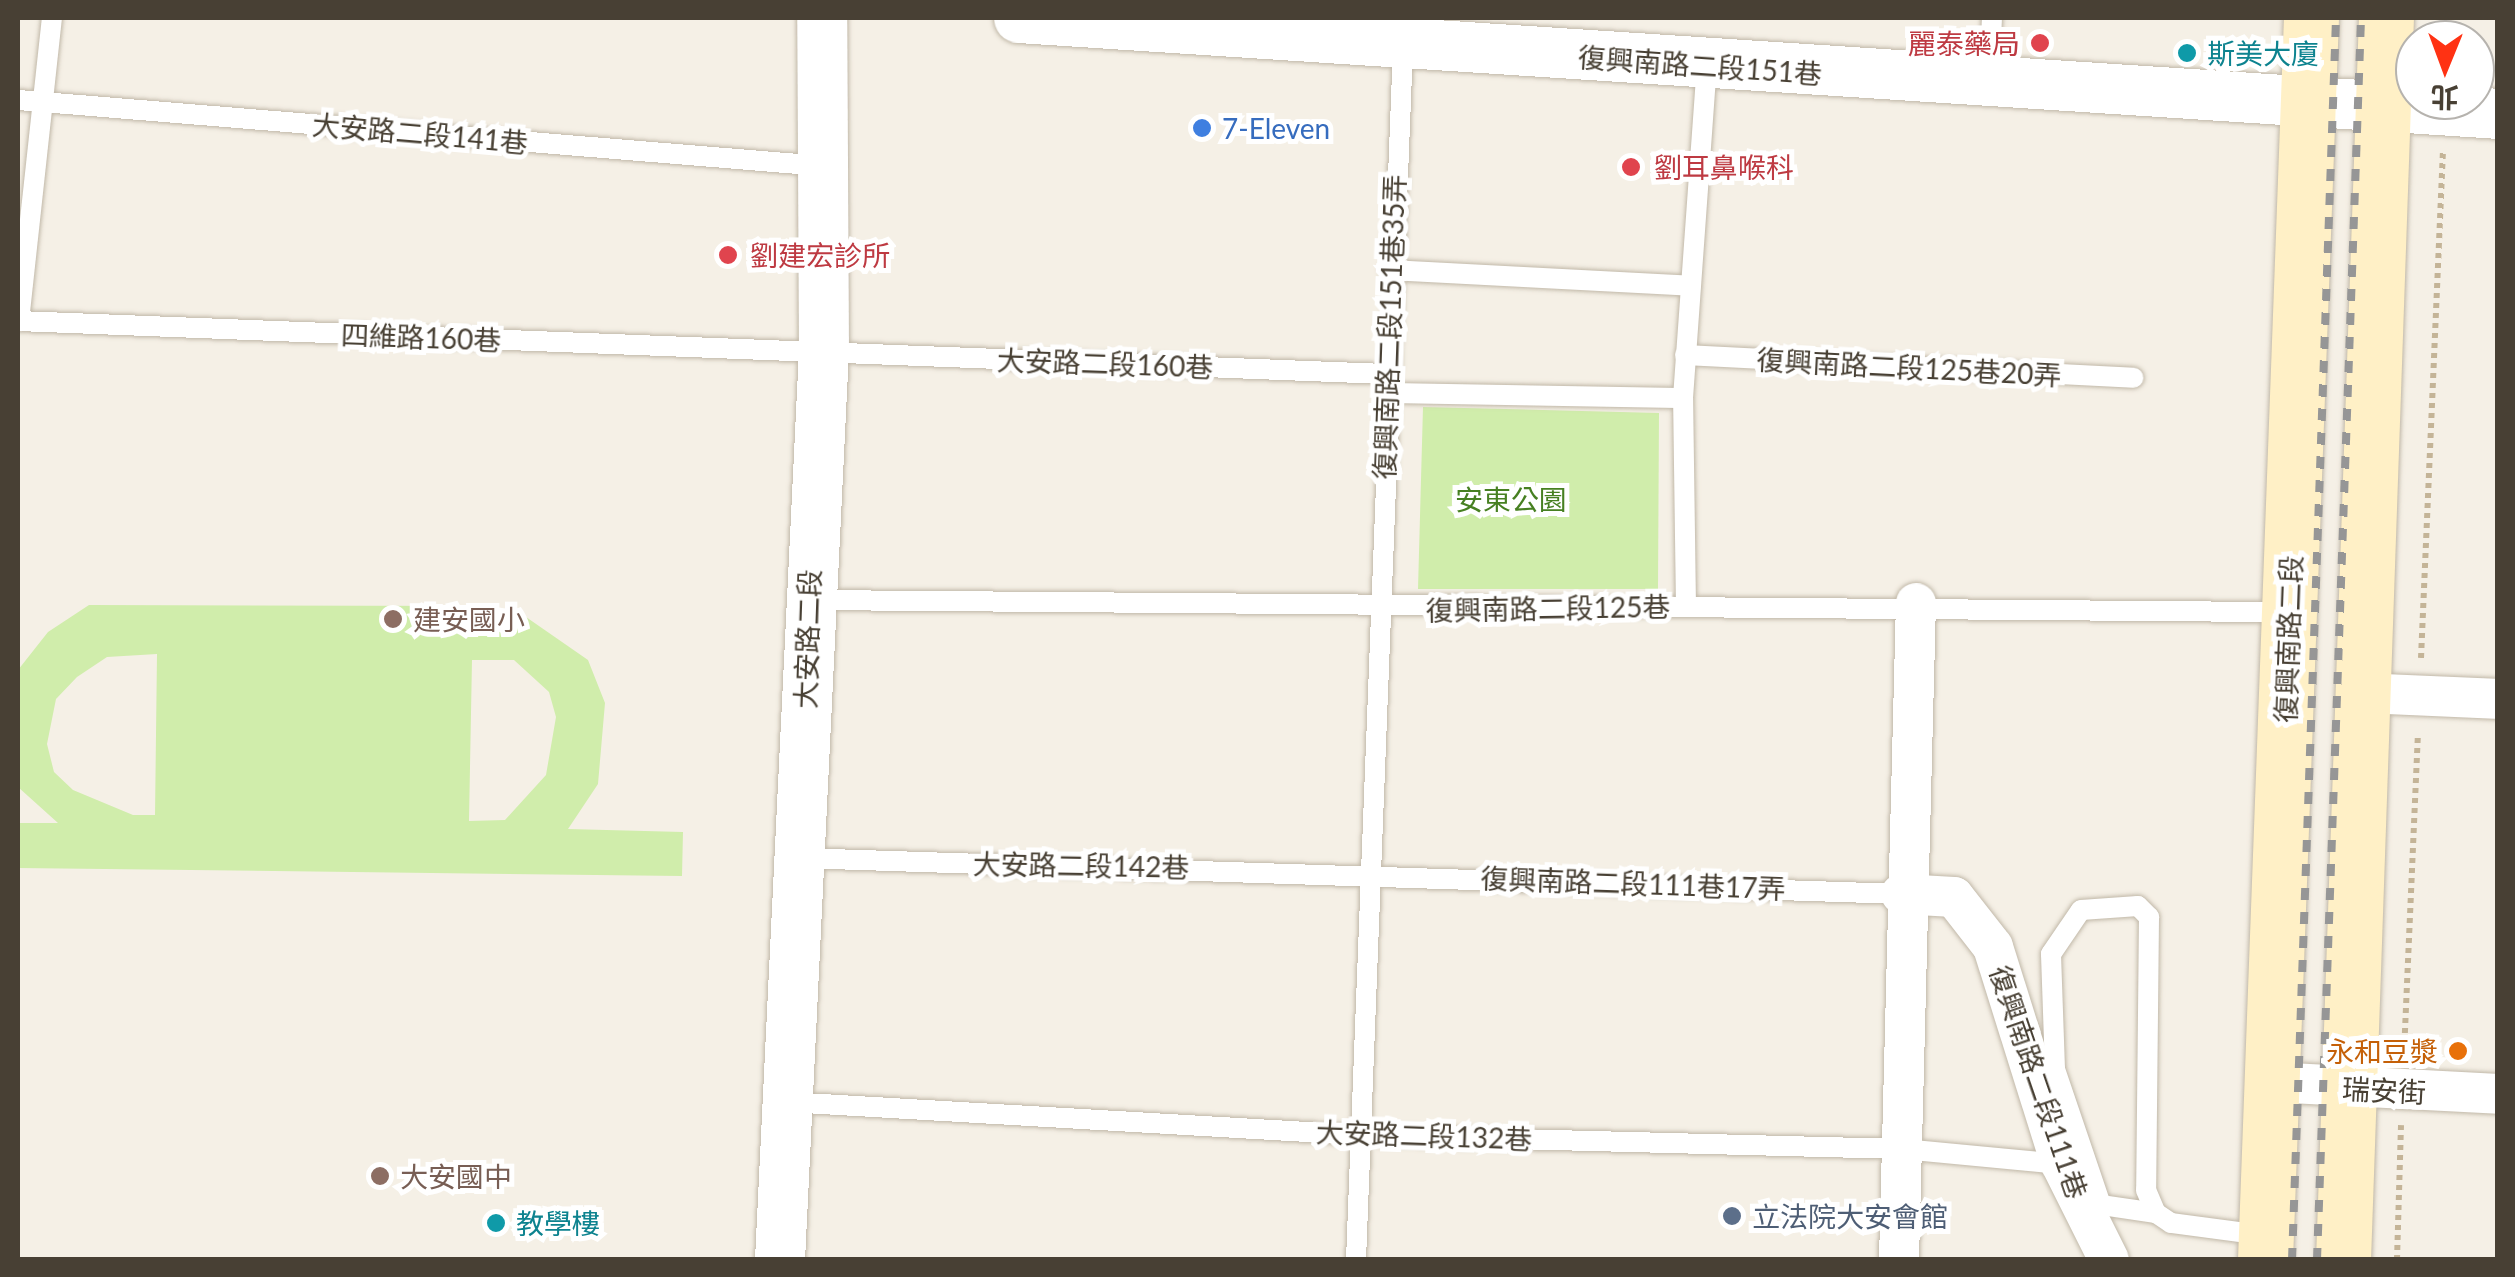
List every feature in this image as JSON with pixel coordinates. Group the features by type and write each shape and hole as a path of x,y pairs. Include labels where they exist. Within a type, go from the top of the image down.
{"main road":[{"name":"復興南路二段","path":"2266,1247 2311,18"},
{"path":"2343,1260 2386,18"}],"street":[{"name":"大安路二段","path":"780,1260 807,600 824,352 822,18"},
{"name":"復興南路二段151巷","path":"1019,18 1225,24 1403,43 1707,67 2498,114"},
{"path":"1898,1260 1902,894 1916,603"},
{"path":"2362,693 2498,699"},
{"name":"復興南路二段111巷","path":"1902,894 1954,896 1993,947 2061,1164 2109,1260"},
{"name":"瑞安街","path":"2272,1082 2349,1090 2498,1094"}],"lane":[{"path":"18,321 52,18"},
{"path":"1989,82 1992,18"},
{"name":"復興南路二段151巷35弄","path":"1356,1260 1365,872 1403,43"},
{"path":"1686,607 1683,398 1707,67"},
{"name":"大安路二段141巷","path":"18,100 824,166"},
{"path":"1390,270 1691,286"},
{"name":"四維路160巷","path":"18,321 824,352"},
{"name":"大安路二段160巷","path":"824,352 1387,383"},
{"name":"復興南路二段125巷20弄","path":"1685,355 2132,378"},
{"path":"1387,383 1683,398"},
{"name":"復興南路二段125巷","path":"807,600 1376,611 1916,603 2289,612"},
{"name":"大安路二段142巷","path":"797,858 1365,872"},
{"name":"復興南路二段111巷17弄","path":"1365,872 1902,894"},
{"path":"2156,1212 2101,1205 2055,1068 2051,954 2081,910 2138,906 2149,917 2146,1190 2156,1212 2171,1224 2266,1247"},
{"name":"大安路二段132巷","path":"787,1102 1359,1134 1902,1149 2061,1164"}],"green space":[{"name":"安東公園","path":"1423,407 1659,413 1658,589 1418,589"},
{"path":"89,605 479,606 526,617 588,660 605,703 598,784 568,829 683,832 682,876 18,868 18,823 58,823 18,787 18,670 48,632","holes":["157,654 155,815 133,815 73,790 54,772 47,744 56,699 77,677 107,657","472,660 514,660 549,692 556,717 546,775 505,820 469,821"]}],"railway":[{"path":"2292,1260 2336,18"},
{"path":"2317,1260 2361,18"}],"place":[{"name":"麗泰藥局","path":"2040,43"},
{"name":"斯美大廈","path":"2187,53"},
{"name":"7-Eleven","path":"1202,128"},
{"name":"劉耳鼻喉科","path":"1631,167"},
{"name":"劉建宏診所","path":"728,255"},
{"name":"建安國小","path":"393,619"},
{"name":"永和豆漿","path":"2458,1051"},
{"name":"大安國中","path":"380,1176"},
{"name":"立法院大安會館","path":"1732,1216"},
{"name":"教學樓","path":"496,1223"}]}
